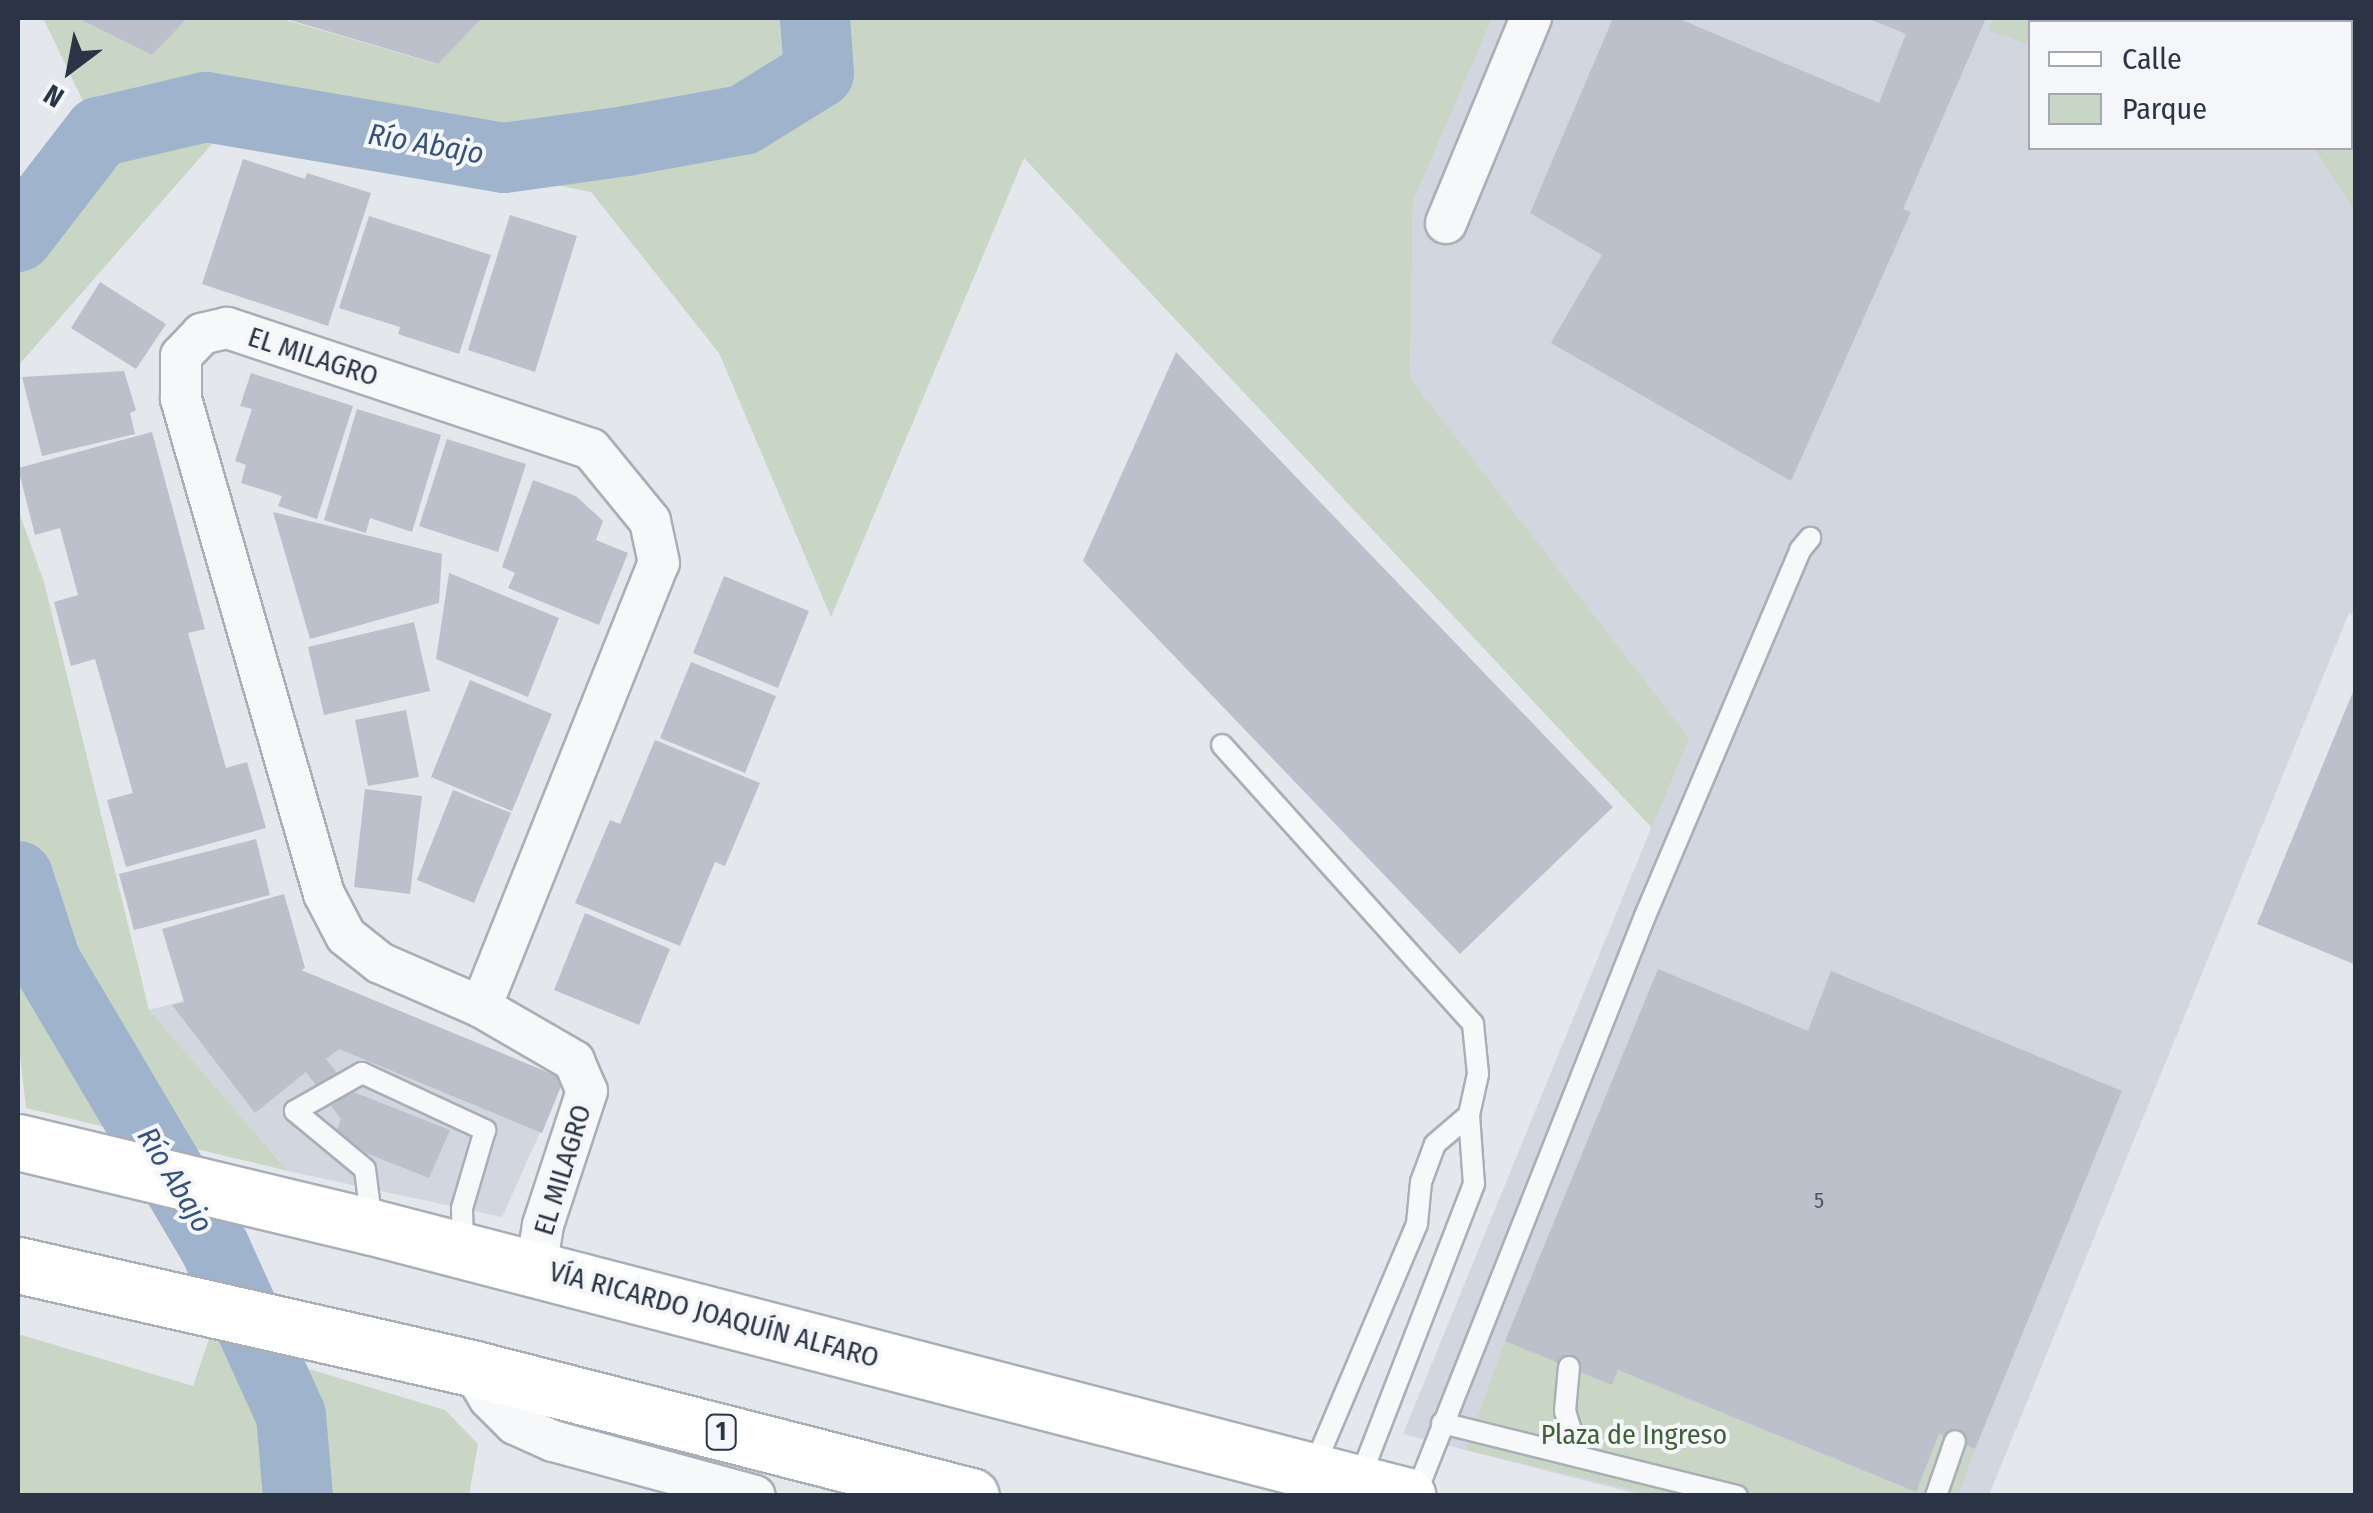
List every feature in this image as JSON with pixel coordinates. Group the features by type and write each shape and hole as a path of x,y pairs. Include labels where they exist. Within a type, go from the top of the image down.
{"main road":[{"name":"VÍA RICARDO JOAQUÍN ALFARO","path":"18,1142 372,1227 1373,1486"},
{"name":"1","path":"26,1266 471,1368 970,1496"}],"street":[{"path":"1446,224 1531,18"},
{"name":"EL MILAGRO","path":"481,1007 659,563 650,522 591,449 227,328 202,334 181,356 181,399 324,894 346,936 380,963 481,1007 574,1061 587,1091 543,1225 536,1269"},
{"path":"471,1368 489,1398 516,1424 553,1440 755,1496"}],"lane":[{"path":"1373,1486 1442,1423 1645,916 1800,550 1810,538"},
{"path":"1222,745 1473,1024 1478,1074 1468,1116 1474,1184 1373,1486"},
{"path":"372,1227 364,1169 295,1111 362,1073 485,1130 462,1208 462,1250"},
{"path":"1373,1486 1421,1182 1434,1144 1468,1116"},
{"path":"1569,1367 1565,1411 1579,1456"},
{"path":"1442,1423 1736,1496"},
{"path":"1936,1496 1955,1441"}],"shaded area":[{"path":"1068,18 1993,18 1988,31 2028,44 2028,150 2315,150 2355,212 2355,614 2349,613 1989,1495 1642,1495 1403,1434 1688,738 1410,378 1413,201"},
{"path":"301,970 564,1079 502,1217 288,1171 149,1010"}],"green space":[{"path":"43,18 77,18 152,55 188,18 279,18 437,64 482,18 1492,18 1413,201 1410,378 1689,738 1652,828 1024,158 831,617 719,353 591,192 232,121 18,366 18,189 98,132"},
{"path":"1993,18 2355,18 2355,212 2315,150 2353,150 2353,20 2028,20 2028,44 1988,31"},
{"path":"18,509 44,582 149,1010 288,1171 26,1108 18,1038"},
{"path":"18,1334 193,1386 209,1339 445,1410 478,1444 469,1495 18,1495"},
{"name":"Plaza de Ingreso","path":"1505,1341 1611,1384 1618,1370 1915,1492 1939,1434 1975,1449 1958,1496 1655,1495 1466,1450"}],"building":[{"path":"77,18 188,18 152,55"},
{"path":"283,18 482,18 438,64"},
{"path":"1613,18 1677,18 1879,103 1906,34 1867,18 1986,18 1903,209 1911,212 1791,481 1551,343 1602,255 1530,213"},
{"path":"243,159 305,179 307,173 371,193 328,326 202,284"},
{"path":"510,215 577,236 535,372 468,350"},
{"path":"369,216 491,255 459,354 398,334 400,327 339,308"},
{"path":"100,282 166,324 136,369 71,328"},
{"path":"1176,352 1613,807 1460,954 1083,561"},
{"path":"124,371 136,410 130,413 135,434 42,456 22,377"},
{"path":"251,373 353,406 317,519 278,506 282,496 241,483 246,465 235,461 252,409 240,406"},
{"path":"357,409 441,435 412,532 370,518 366,533 324,520"},
{"path":"152,432 205,629 188,633 226,768 247,762 266,828 126,867 107,800 133,793 95,659 71,666 54,602 78,595 60,528 35,535 18,468"},
{"path":"447,439 526,464 498,552 419,526"},
{"path":"533,480 576,496 603,521 596,540 628,553 599,625 508,588 515,573 502,567"},
{"path":"273,512 442,554 439,603 310,639"},
{"path":"449,573 559,618 528,697 436,659"},
{"path":"724,576 809,611 778,688 693,653"},
{"path":"414,622 430,691 324,715 308,647"},
{"path":"691,662 776,696 745,773 660,738"},
{"path":"470,680 552,714 512,811 431,777"},
{"path":"2356,687 2356,965 2257,924"},
{"path":"406,710 419,777 368,786 355,720"},
{"path":"655,740 760,783 725,866 715,862 680,946 575,903 610,820 620,824"},
{"path":"365,789 422,796 410,894 354,887"},
{"path":"453,790 511,813 474,903 417,880"},
{"path":"256,839 270,895 134,930 119,874"},
{"path":"284,894 305,968 301,970 564,1079 542,1133 339,1049 326,1059 351,1091 450,1130 429,1178 333,1140 341,1119 306,1072 255,1113 172,1005 184,1002 162,929"},
{"path":"585,913 670,949 639,1025 554,990"},
{"path":"1658,969 1808,1031 1831,971 2122,1091 1975,1449 1939,1434 1916,1492 1618,1370 1612,1385 1505,1341"}],"waterway":[{"name":"Río Abajo","path":"18,237 99,132 206,107 504,158 626,141 743,120 819,73 815,18"},
{"name":"Río Abajo","path":"18,876 46,962 216,1250 291,1415 298,1496"}]}
